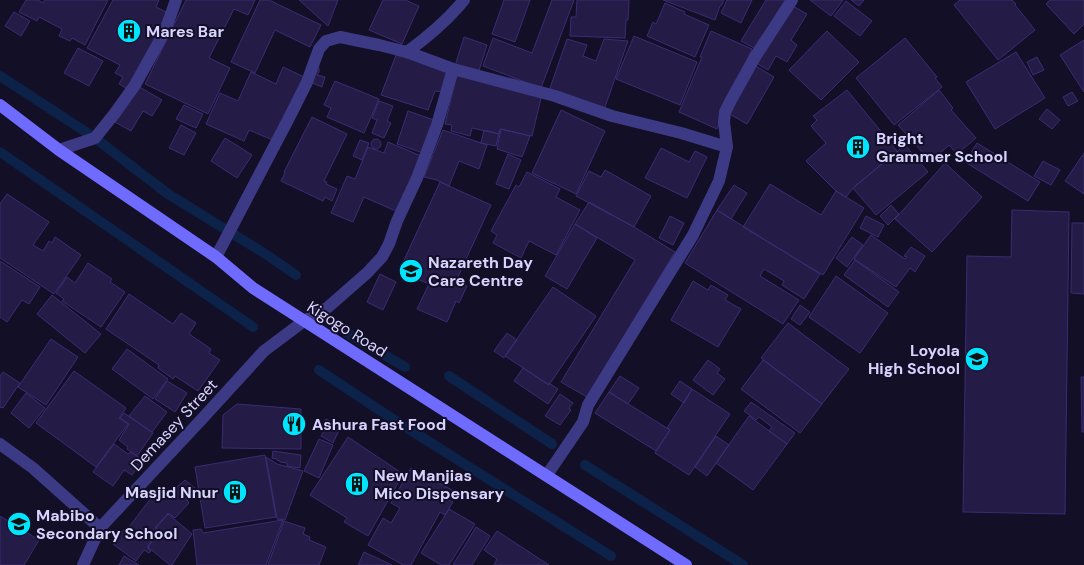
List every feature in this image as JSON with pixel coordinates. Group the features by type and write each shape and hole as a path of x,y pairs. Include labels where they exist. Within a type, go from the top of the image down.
{"main road":[{"name":"Kigogo Road","path":"0,105 58,150 216,257 253,288 686,565"}],"street":[{"path":"58,150 94,138 114,113 134,85 165,31 176,0"},
{"path":"407,52 432,34 464,0"},
{"path":"547,475 583,422 588,405 694,235 719,181 727,147 724,122 731,100 755,57 792,0"},
{"path":"216,257 307,82 319,49 326,41 340,37 407,52 454,69 547,93 612,116 681,133 727,147"},
{"name":"Demasey Street","path":"83,565 100,528 264,351 304,321 327,308 367,273 382,257 417,178 437,125 454,69"},
{"path":"0,444 33,468 100,528"}],"building":[{"path":"26,0 38,0 43,3 45,0 108,0 85,45 72,38 70,41 59,36 62,29 39,17 37,21 19,12"},
{"name":"Mares Bar","path":"113,0 159,0 156,7 170,14 129,90 119,84 123,77 115,73 120,65 87,48"},
{"path":"186,0 255,0 248,15 234,9 209,58 230,68 208,114 145,84"},
{"path":"260,0 269,0 321,25 310,47 275,30 255,73 231,62"},
{"path":"299,0 338,0 328,26"},
{"path":"383,0 405,0 419,6 402,44 369,30"},
{"path":"504,0 530,0 515,42 492,34"},
{"path":"552,0 574,0 541,88 483,66 493,38 532,53"},
{"path":"577,0 629,0 625,38 570,36 571,17 576,17"},
{"path":"663,0 724,0 715,20"},
{"path":"727,0 752,0 741,23 721,13"},
{"path":"766,0 788,0 758,50 741,41"},
{"path":"810,0 843,0 831,16"},
{"path":"851,0 864,0 859,6"},
{"path":"960,0 1012,0 1035,30 998,60 954,5"},
{"path":"1050,0 1084,0 1084,24 1074,34 1046,4"},
{"path":"846,1 872,21 860,36 834,16"},
{"path":"665,3 709,25 695,57 647,36 653,22 656,24"},
{"path":"791,5 807,14 791,40 797,45 787,62 776,56 768,70 756,63"},
{"path":"14,12 30,21 21,36 5,26"},
{"path":"711,31 752,49 717,129 679,112"},
{"path":"827,31 859,62 821,100 789,70"},
{"path":"634,36 697,62 680,105 616,79"},
{"path":"464,37 487,45 478,74 455,66"},
{"path":"905,38 937,77 935,78 942,87 894,125 856,78"},
{"path":"567,39 587,45 583,56 596,61 604,39 628,41 604,110 549,91"},
{"path":"1084,40 1084,92 1060,55"},
{"path":"78,48 103,61 89,86 64,73"},
{"path":"1016,52 1045,98 995,129 966,82"},
{"path":"396,55 448,70 442,92 435,91 428,110 381,95"},
{"path":"1037,57 1044,70 1033,75 1027,62"},
{"path":"754,65 774,77 747,124 726,112"},
{"path":"283,67 304,77 275,141 249,130 244,141 206,124 220,93 238,101 251,72 276,84"},
{"path":"313,67 319,68 317,75 325,77 322,87 310,82"},
{"path":"457,74 542,94 532,136 500,129 499,134 472,128 470,136 451,131 452,125 445,124"},
{"path":"335,81 379,99 364,133 327,117 331,108 324,105"},
{"path":"136,85 162,100 152,116 143,111 131,131 115,122"},
{"name":"Bright Grammer School","path":"847,90 897,151 853,188 846,197 836,191 806,161 826,143 811,126 817,120 813,116"},
{"path":"939,90 953,108 951,110 976,138 957,154 949,145 931,162 898,125"},
{"path":"1072,92 1078,101 1068,106 1063,97"},
{"path":"379,101 393,106 387,121 391,123 384,138 372,133 377,120 372,118"},
{"path":"184,105 203,114 196,128 176,119"},
{"path":"1047,109 1060,120 1052,129 1039,119"},
{"path":"561,110 605,131 576,194 532,173"},
{"path":"408,111 434,120 423,153 397,144"},
{"path":"312,117 347,134 324,181 327,182 326,184 337,189 332,201 325,197 323,201 281,181"},
{"path":"181,125 196,133 184,155 169,148"},
{"path":"501,129 530,136 522,157 497,149"},
{"path":"443,130 487,145 479,169 459,161 449,186 437,180 424,177"},
{"path":"484,130 499,134 496,146 481,143"},
{"path":"225,138 252,155 237,178 211,161"},
{"path":"376,139 381,144 376,149 371,144"},
{"path":"360,140 369,143 362,160 353,156"},
{"path":"388,142 421,156 398,212 364,197 353,222 331,213 347,176 355,179 368,147 384,153"},
{"path":"977,143 1040,182 1028,201 965,162"},
{"name":"Bright Grammer School","path":"905,145 928,172 876,215 853,188"},
{"path":"661,148 689,162 695,151 707,157 687,198 645,178"},
{"path":"1084,153 1084,194 1065,181"},
{"path":"508,154 521,160 509,189 496,184"},
{"path":"1043,161 1060,170 1051,185 1034,176"},
{"name":"Bright Grammer School","path":"945,163 982,197 932,252 895,219"},
{"path":"605,170 651,196 634,227 576,196 589,171 601,177"},
{"path":"527,172 560,189 556,197 580,210 556,255 529,241 521,258 493,243 497,235 491,231 516,185 519,187"},
{"path":"440,182 491,205 456,281 467,286 459,303 456,301 447,322 417,309 429,284 399,271"},
{"path":"770,184 821,215 836,191 864,208 823,275 743,227"},
{"path":"734,185 747,193 731,219 717,210"},
{"path":"7,194 49,222 33,245 43,251 49,241 52,243 55,237 81,255 54,294 0,258 0,204"},
{"path":"589,202 675,252 587,397 561,382 635,260 575,224"},
{"path":"891,205 899,214 888,225 880,216"},
{"path":"717,210 820,274 804,299 782,285 784,281 764,269 760,276 799,300 783,324 685,263"},
{"path":"1012,210 1069,212 1065,514 963,512 967,256 1011,257"},
{"path":"670,216 684,223 673,245 659,238"},
{"path":"866,216 884,225 878,237 860,228"},
{"path":"1072,223 1084,223 1084,294 1071,293"},
{"path":"575,224 597,238 567,289 545,276"},
{"path":"871,235 905,259 907,257 904,256 911,247 925,256 915,272 910,268 896,287 854,259"},
{"path":"852,237 863,245 847,267 836,258"},
{"path":"855,260 899,292 888,307 844,275"},
{"path":"0,261 40,287 29,304 22,300 7,322 0,317"},
{"path":"88,263 112,279 110,282 125,292 101,327 62,301 64,299 56,293 67,277 75,283"},
{"path":"380,274 396,282 383,310 367,302"},
{"path":"836,276 888,313 860,353 809,317"},
{"path":"693,281 708,290 711,285 728,295 725,300 741,309 718,347 671,320"},
{"path":"553,287 596,316 549,385 505,356"},
{"path":"129,294 173,324 181,313 196,323 189,334 211,349 209,353 220,360 198,391 175,376 173,379 158,368 159,365 106,329"},
{"path":"52,295 101,334 85,353 37,314"},
{"path":"800,305 810,312 800,325 791,319"},
{"path":"788,323 849,369 822,404 761,358"},
{"path":"507,333 517,340 504,358 494,351"},
{"path":"51,339 78,357 46,405 18,387"},
{"path":"127,349 168,379 153,399 112,369"},
{"path":"708,360 720,369 717,373 725,379 713,395 693,380"},
{"path":"763,360 822,404 800,433 741,389"},
{"path":"523,368 558,389 548,404 514,381"},
{"path":"74,371 126,408 119,418 128,424 96,467 36,423"},
{"path":"3,372 20,383 3,408 0,407 0,376"},
{"path":"620,376 639,388 628,404 609,392"},
{"path":"1081,377 1084,377 1084,432 1082,432"},
{"path":"167,381 187,393 175,412 155,399"},
{"path":"680,381 692,389 684,403 671,394"},
{"path":"692,389 730,414 689,475 655,453 670,430 667,428"},
{"path":"609,392 670,430 656,451 595,413"},
{"path":"26,393 45,408 29,428 11,413"},
{"path":"560,394 573,403 569,408 571,410 560,425 545,416"},
{"path":"145,396 167,412 152,432 129,416"},
{"path":"751,402 795,433 787,444 769,431 772,427 759,417 756,420 744,411"},
{"path":"237,404 301,409 301,449 222,448 223,415"},
{"path":"124,413 153,433 137,456 119,440 129,424 120,418"},
{"path":"749,416 787,444 753,490 716,463"},
{"path":"326,419 341,426 333,443 321,436 324,431 321,429"},
{"path":"716,436 729,445 707,476 695,467"},
{"name":"New Manjias Mico Dispensary","path":"348,437 403,474 368,536 344,522 347,518 310,495"},
{"path":"319,439 333,445 319,478 304,471"},
{"path":"114,444 128,454 131,452 143,460 132,475 124,470 113,486 93,472"},
{"path":"273,451 301,455 300,468 287,466 287,463 272,458"},
{"name":"Masjid Nnur","path":"265,455 276,517 205,528 195,467"},
{"path":"266,457 277,464 303,471 285,520 277,519"},
{"path":"411,468 452,490 447,499 453,502 445,515 440,512 411,565 403,565 368,545 383,518 391,523 400,508 391,503"},
{"path":"185,480 195,488 186,498 189,503 175,518 168,513 155,528 158,532 147,547 151,551 149,553 144,550 136,561 113,544 124,530 126,531 154,494 171,492"},
{"path":"449,509 475,524 449,565 441,565 421,553"},
{"path":"168,514 192,534 172,565 148,547 160,531 156,528"},
{"path":"0,516 39,540 24,565 0,564"},
{"name":"Masjid Nnur","path":"283,520 266,565 197,565 193,530 201,529 203,533"},
{"path":"284,521 305,528 303,534 310,537 309,540 326,547 319,565 268,565"},
{"path":"476,527 490,536 472,565 453,565"},
{"path":"497,531 549,565 494,565 497,559 484,550"},
{"path":"364,552 392,565 358,565"},
{"path":"124,556 139,565 119,565"}],"waterway":[{"path":"0,76 95,138 168,194 296,275"},
{"path":"0,152 253,327"},
{"path":"347,333 405,367"},
{"path":"319,370 396,421 611,556"},
{"path":"449,376 552,444"},
{"path":"585,465 743,565"}],"place":[{"name":"Mares Bar","path":"129,31"},
{"name":"Bright Grammer School","path":"858,147"},
{"name":"Nazareth Day Care Centre","path":"411,271"},
{"name":"Loyola High School","path":"977,359"},
{"name":"Ashura Fast Food","path":"294,424"},
{"name":"New Manjias Mico Dispensary","path":"357,484"},
{"name":"Masjid Nnur","path":"235,492"},
{"name":"Mabibo Secondary School","path":"19,524"}]}
